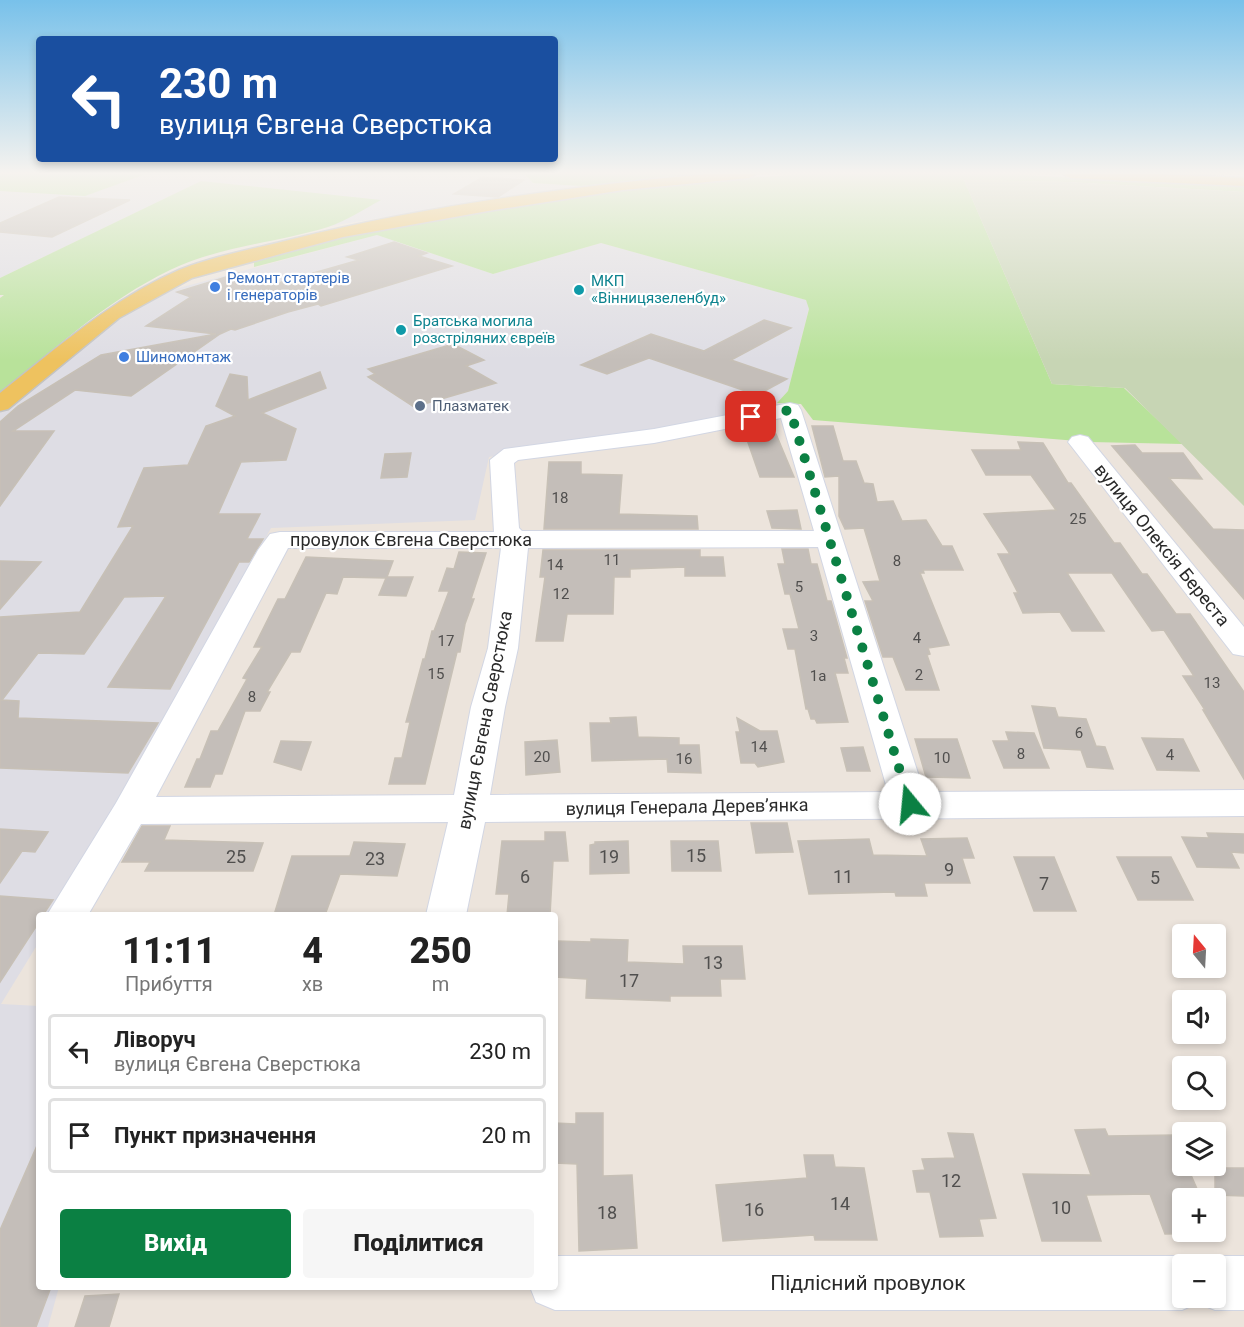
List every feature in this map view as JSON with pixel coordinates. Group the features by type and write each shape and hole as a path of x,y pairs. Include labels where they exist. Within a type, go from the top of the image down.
{"main road":[{"path":"0,404 112,314 186,274 327,236"}],"street":[{"name":"вулиця Євгена Сверстюка","path":"447,912 488,707 503,648 515,540 506,530 502,460 512,454 654,436 790,410 831,539"},
{"name":"вулиця Олексія Береста","path":"1080,442 1244,647"},
{"name":"провулок Євгена Сверстюка","path":"69,912 130,811 272,550 280,540 831,539"},
{"path":"831,539 910,804"},
{"name":"вулиця Генерала Деревʼянка","path":"130,811 1244,803"},
{"name":"Підлісний провулок","path":"558,1283 1172,1283"},
{"path":"1226,1283 1244,1283"}],"shaded area":[{"path":"0,236 87,236 0,278"},
{"path":"380,236 493,274 601,243 806,300 809,308 788,391 777,403 763,409 679,428 489,457 475,520 271,528 121,811 58,912 36,912 36,947 1,1004 36,1006 36,1290 58,1290 48,1327 0,1327 0,413 127,313 175,289"}],"green space":[{"path":"87,236 291,236 208,255 147,282 102,311 0,394 0,298 4,295 0,295 0,278"},
{"path":"354,236 373,236 254,267 254,260"},
{"path":"380,236 988,236 1052,384 1124,388 1183,444 1090,442 813,420 801,404 777,403 788,391 809,309 806,300 601,243 493,274"},
{"path":"988,236 1244,236 1244,506 1125,388 1052,384"}],"building":[{"path":"394,242 427,253 419,256 452,266 321,306 318,304 235,330 231,329 220,334 131,396 75,390 13,431 54,431 0,506 0,422 18,406 101,355 216,334 146,326 191,297 177,292 239,273 268,286 359,260 347,257"},
{"path":"764,320 791,328 731,360 787,379 757,395 649,358 607,374 581,365 651,334 704,351"},
{"path":"453,344 484,360 466,366 496,383 414,407 368,377 375,374 368,369"},
{"path":"320,372 326,388 262,413 296,429 286,460 241,462 218,514 260,514 247,539 263,539 249,562 239,562 170,689 108,687 166,596 124,597 84,654 38,653 2,700 19,701 18,718 158,723 128,773 0,768 0,617 80,612 133,526 118,527 144,468 188,465 206,426 235,416 216,406 230,374 247,377 248,400"},
{"path":"759,425 763,434 776,434 794,477 760,477 743,428"},
{"path":"812,426 833,426 843,461 856,461 864,483 873,484 877,502 893,501 902,521 926,520 942,546 952,546 963,570 923,570 924,573 920,573 949,645 928,648 930,654 927,655 939,690 906,690 893,657 883,657 865,601 873,601 863,582 880,581 864,528 845,529 839,516 839,476 825,477"},
{"path":"1018,442 1043,443 1068,483 1071,483 1114,543 1120,543 1142,574 1147,574 1176,614 1190,614 1244,692 1244,779 1183,676 1194,676 1164,630 1152,631 1112,573 1067,573 1104,631 1072,631 1060,612 1023,613 1014,593 1018,593 998,554 1010,554 984,514 1056,510 1031,475 986,475 972,450 1021,450"},
{"path":"1135,445 1142,453 1183,453 1202,479 1169,478 1213,529 1244,530 1244,599 1112,446"},
{"path":"411,453 407,477 381,478 385,454"},
{"path":"549,462 581,462 581,474 622,475 619,514 697,516 698,529 544,529"},
{"path":"797,510 801,529 772,528 767,511"},
{"path":"782,549 808,549 811,564 817,564 827,601 831,601 847,658 844,658 848,673 835,673 848,722 817,723 815,719 811,719 806,709 795,649 788,649 783,629 799,629 790,594 785,594 778,564 785,564"},
{"path":"543,550 700,550 700,557 723,557 725,576 685,576 685,567 630,569 630,577 614,577 613,614 567,614 563,641 536,641 545,577 540,577"},
{"path":"459,552 486,553 471,599 474,599 465,624 460,652 457,652 425,784 389,784 395,758 402,758 410,722 406,722 423,659 425,659 432,631 434,631 449,591 439,591 447,568 454,569"},
{"path":"306,557 393,561 387,577 413,577 406,596 379,595 386,578 343,577 337,594 326,593 300,652 291,652 267,692 270,692 260,711 245,711 222,774 215,774 210,787 185,787 197,759 200,759 211,731 218,731 247,679 243,678 262,647 254,647 278,599 285,599"},
{"path":"0,561 41,562 0,609"},
{"path":"1032,706 1055,708 1058,717 1086,719 1096,746 1105,747 1113,769 1087,767 1081,750 1044,748"},
{"path":"636,717 638,737 679,738 679,745 699,745 701,773 668,772 667,759 592,761 590,723 611,723 610,718"},
{"path":"737,718 760,731 777,731 784,762 758,767 755,763 741,763 736,732 740,732"},
{"path":"1006,732 1034,733 1049,768 1004,768 993,741 1009,741"},
{"path":"1142,738 1183,739 1199,771 1157,770"},
{"path":"915,739 957,739 970,778 926,777"},
{"path":"557,740 560,772 526,775 525,742"},
{"path":"281,741 311,742 301,770 274,762"},
{"path":"863,747 870,771 847,771 841,748"},
{"path":"751,823 787,823 793,852 756,853"},
{"path":"142,826 170,826 164,840 263,843 253,871 145,871 150,862 122,862"},
{"path":"0,829 48,832 35,852 22,851 0,883"},
{"path":"545,832 565,832 568,861 553,861 550,912 507,912 509,894 496,894 502,841 545,841"},
{"path":"1207,833 1244,834 1244,853 1231,852 1239,868 1197,867 1182,837 1209,838"},
{"path":"967,838 974,858 962,858 970,883 924,883 927,896 896,896 895,892 809,894 798,841 869,839 873,855 927,856 921,839"},
{"path":"628,841 629,873 590,874 590,845 595,842"},
{"path":"671,841 718,841 721,871 672,871"},
{"path":"354,842 405,844 397,876 340,874 326,912 275,912 292,856 350,856"},
{"path":"1014,857 1054,857 1076,911 1034,911"},
{"path":"1117,857 1171,857 1193,900 1138,900"},
{"path":"0,896 53,900 45,912 36,912 36,927 0,982"},
{"path":"591,939 628,940 627,962 684,964 683,946 742,946 745,979 720,979 721,996 670,996 670,1001 586,998 587,979 558,977 558,941 591,942"},
{"path":"576,1113 603,1113 603,1176 632,1175 637,1248 579,1251 577,1164 558,1163 558,1123 576,1124"},
{"path":"1105,1129 1108,1136 1172,1135 1172,1176 1191,1176 1197,1188 1172,1188 1172,1234 1165,1234 1150,1194 1086,1195 1101,1241 1042,1241 1023,1174 1091,1175 1075,1130"},
{"path":"948,1133 973,1134 996,1218 979,1219 983,1236 940,1237 930,1192 917,1192 913,1171 925,1170 922,1159 955,1158"},
{"path":"36,1148 36,1290 50,1290 36,1327 0,1327 0,1230"},
{"path":"804,1155 833,1155 835,1167 864,1168 877,1240 815,1240 814,1235 723,1241 716,1185 807,1178"},
{"path":"1226,1168 1244,1168 1244,1196 1226,1195 1226,1188 1215,1188 1215,1176 1226,1176"},
{"path":"119,1294 109,1327 75,1327 85,1296"}],"place":[{"name":"Ремонт стартерів і генераторів","path":"215,287"},
{"name":"МКП «Вінницязеленбуд»","path":"579,290"},
{"name":"Братська могила розстріляних євреїв","path":"401,330"},
{"name":"Шиномонтаж","path":"124,357"},
{"name":"Плазматек","path":"420,406"}],"route":[{"path":"751,417 790,410 910,804"}]}
